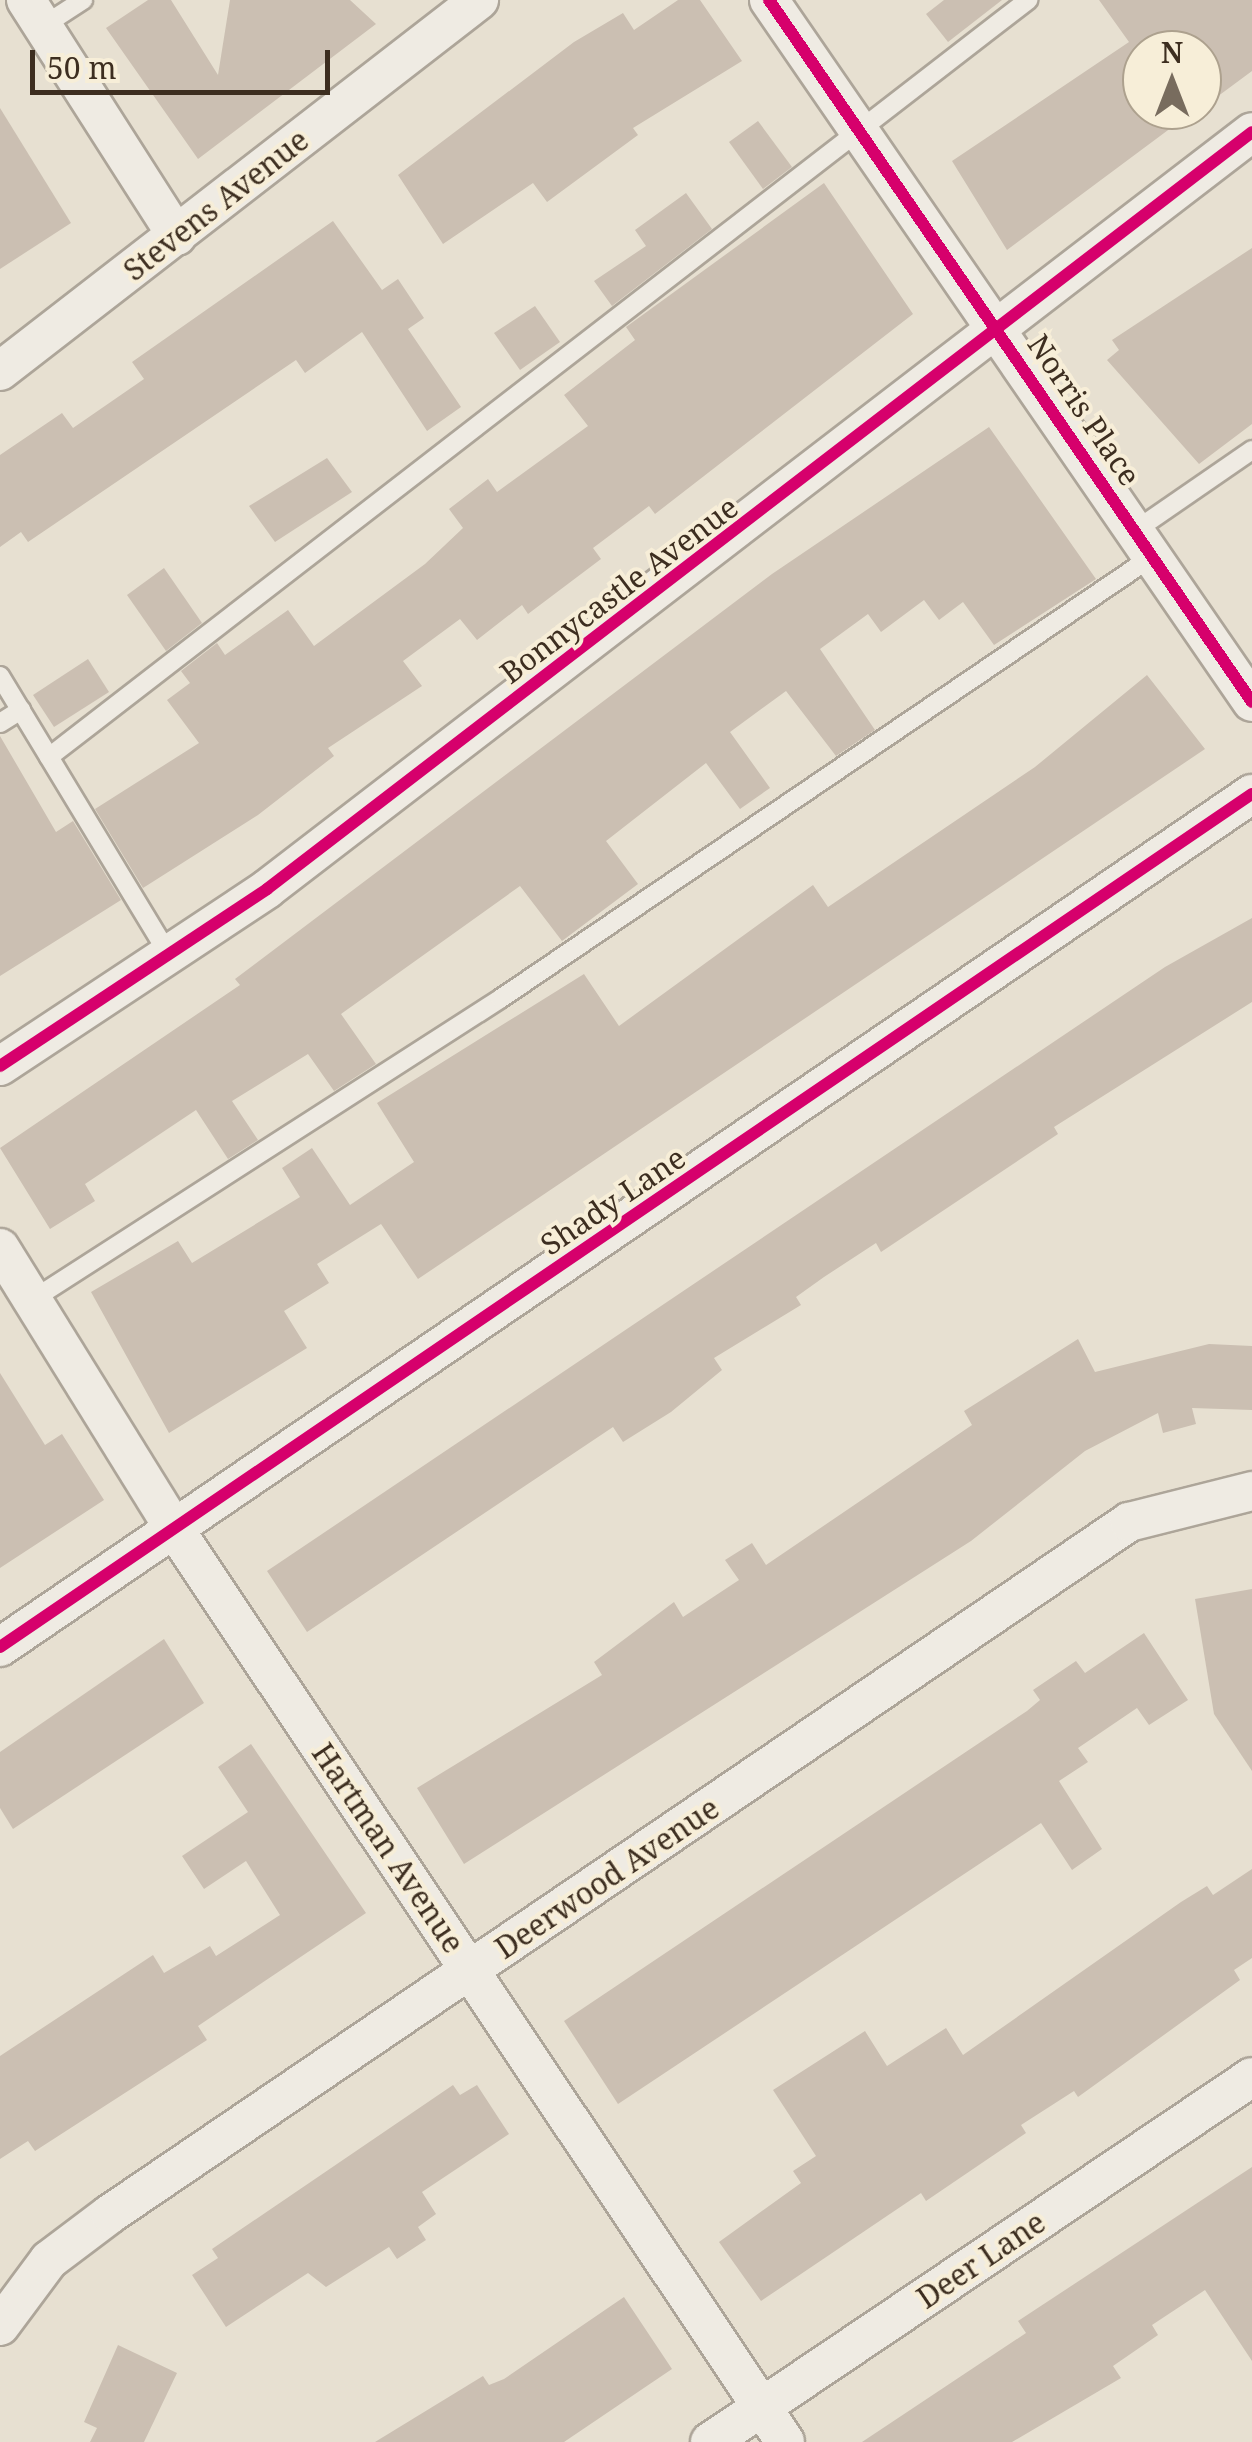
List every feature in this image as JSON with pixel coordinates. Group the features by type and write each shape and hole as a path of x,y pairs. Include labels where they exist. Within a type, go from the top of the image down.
{"street":[{"name":"Stevens Avenue","path":"0,372 479,0"},
{"name":"Norris Place","path":"769,0 1252,702"},
{"path":"34,13 176,236"},
{"name":"Bonnycastle Avenue","path":"0,1066 169,954 1252,132"},
{"name":"Shady Lane","path":"0,1647 1252,794"},
{"name":"Hartman Avenue","path":"0,1248 175,1530 785,2442"},
{"name":"Deerwood Avenue","path":"0,2326 23,2288 79,2237 1129,1522 1252,1491"},
{"name":"Deer Lane","path":"710,2442 1252,2078"}],"lane":[{"path":"34,13 83,0"},
{"path":"49,758 1028,0"},
{"path":"32,1300 500,1000 1145,543 1252,450"},
{"path":"0,676 169,954"},
{"path":"0,723 20,710"}],"building":[{"path":"148,0 171,0 218,75 230,0 350,0 376,24 198,159 106,28"},
{"path":"678,0 700,0 742,61 633,128 638,135 547,202 533,183 443,244 398,175 574,42 623,13 634,30"},
{"path":"944,0 1002,0 948,42 926,14"},
{"path":"1099,0 1252,0 1252,71 1222,93 1222,30 1122,32"},
{"path":"1122,47 1122,130 1168,130 1007,250 952,161"},
{"path":"0,108 71,223 0,269"},
{"path":"758,121 792,167 763,189 729,142"},
{"path":"824,183 913,314 655,514 649,506 593,548 601,559 528,614 522,605 477,640 460,619 403,661 422,686 328,748 334,756 258,815 143,888 95,809 199,743 167,700 190,683 181,671 217,643 225,655 288,610 314,646 425,564 463,528 449,509 488,479 497,492 588,426 564,395 635,340 626,327"},
{"path":"686,193 712,229 612,306 594,281 646,246 635,230"},
{"path":"333,221 382,290 398,279 424,318 408,329 461,407 427,431 362,332 305,373 296,360 28,542 21,532 0,547 0,455 62,413 73,428 144,379 132,362"},
{"path":"1252,248 1252,424 1199,464 1107,360 1119,350 1112,340"},
{"path":"535,306 560,342 520,370 494,333"},
{"path":"989,427 1096,579 994,645 963,602 939,620 924,600 881,632 868,614 820,649 875,730 836,756 786,691 730,732 770,788 740,809 706,763 606,841 638,884 562,941 520,886 341,1014 376,1064 334,1091 308,1054 232,1101 258,1140 228,1159 196,1110 85,1184 95,1201 50,1229 0,1148 240,985 235,979 772,574"},
{"path":"327,458 352,492 275,542 249,506"},
{"path":"164,568 202,623 166,651 127,595"},
{"path":"88,659 109,692 54,727 33,695"},
{"path":"1147,675 1205,749 418,1279 381,1224 317,1264 329,1283 284,1311 307,1348 169,1433 91,1292 178,1241 192,1263 300,1197 282,1168 312,1148 350,1205 414,1162 377,1103 584,974 619,1026 813,885 828,907 1035,767"},
{"path":"0,736 56,832 73,821 121,900 0,976"},
{"path":"1252,918 1252,1002 1054,1127 1058,1134 881,1252 876,1243 824,1277 796,1297 801,1305 714,1358 722,1370 671,1412 623,1442 613,1427 307,1632 267,1571 1165,967"},
{"path":"1078,1339 1095,1372 1209,1344 1252,1346 1252,1410 1192,1408 1196,1424 1163,1433 1158,1413 1085,1451 971,1541 464,1864 417,1788 602,1675 594,1662 674,1602 683,1617 739,1580 725,1560 752,1543 766,1565 972,1425 964,1411"},
{"path":"0,1373 45,1445 62,1434 104,1500 0,1568"},
{"path":"1252,1589 1252,1771 1214,1714 1195,1599"},
{"path":"1144,1633 1188,1700 1149,1725 1137,1708 1078,1748 1088,1762 1059,1781 1102,1849 1072,1870 1041,1823 618,2104 564,2021 1027,1711 1040,1700 1033,1690 1076,1661 1085,1673"},
{"path":"164,1639 204,1703 13,1829 0,1808 0,1752"},
{"path":"251,1744 366,1913 198,2026 207,2040 35,2151 28,2141 0,2159 0,2056 153,1955 164,1973 210,1946 216,1956 280,1915 246,1861 204,1889 182,1856 248,1812 218,1767"},
{"path":"1252,1869 1252,1958 1234,1970 1240,1980 1078,2097 1074,2091 1021,2125 1026,2133 926,2201 921,2193 761,2301 719,2242 801,2183 793,2171 816,2156 773,2090 865,2031 887,2066 946,2028 963,2055 1181,1902 1207,1886 1213,1895"},
{"path":"453,2085 460,2095 477,2085 509,2134 422,2192 436,2214 418,2227 426,2240 397,2259 389,2247 326,2287 308,2273 226,2327 192,2275 218,2258 212,2249"},
{"path":"1252,2167 1252,2361 1205,2290 1152,2325 1158,2335 1113,2366 1121,2378 1012,2442 862,2442 1026,2333 1018,2321"},
{"path":"624,2297 672,2369 564,2442 375,2442 483,2376 489,2385 504,2379"},
{"path":"118,2345 177,2373 144,2442 90,2442 97,2428 84,2422"}],"cycle path":[{"path":"769,0 1252,702"},
{"path":"0,1066 267,889 1252,132"},
{"path":"0,1647 1252,794"}]}
